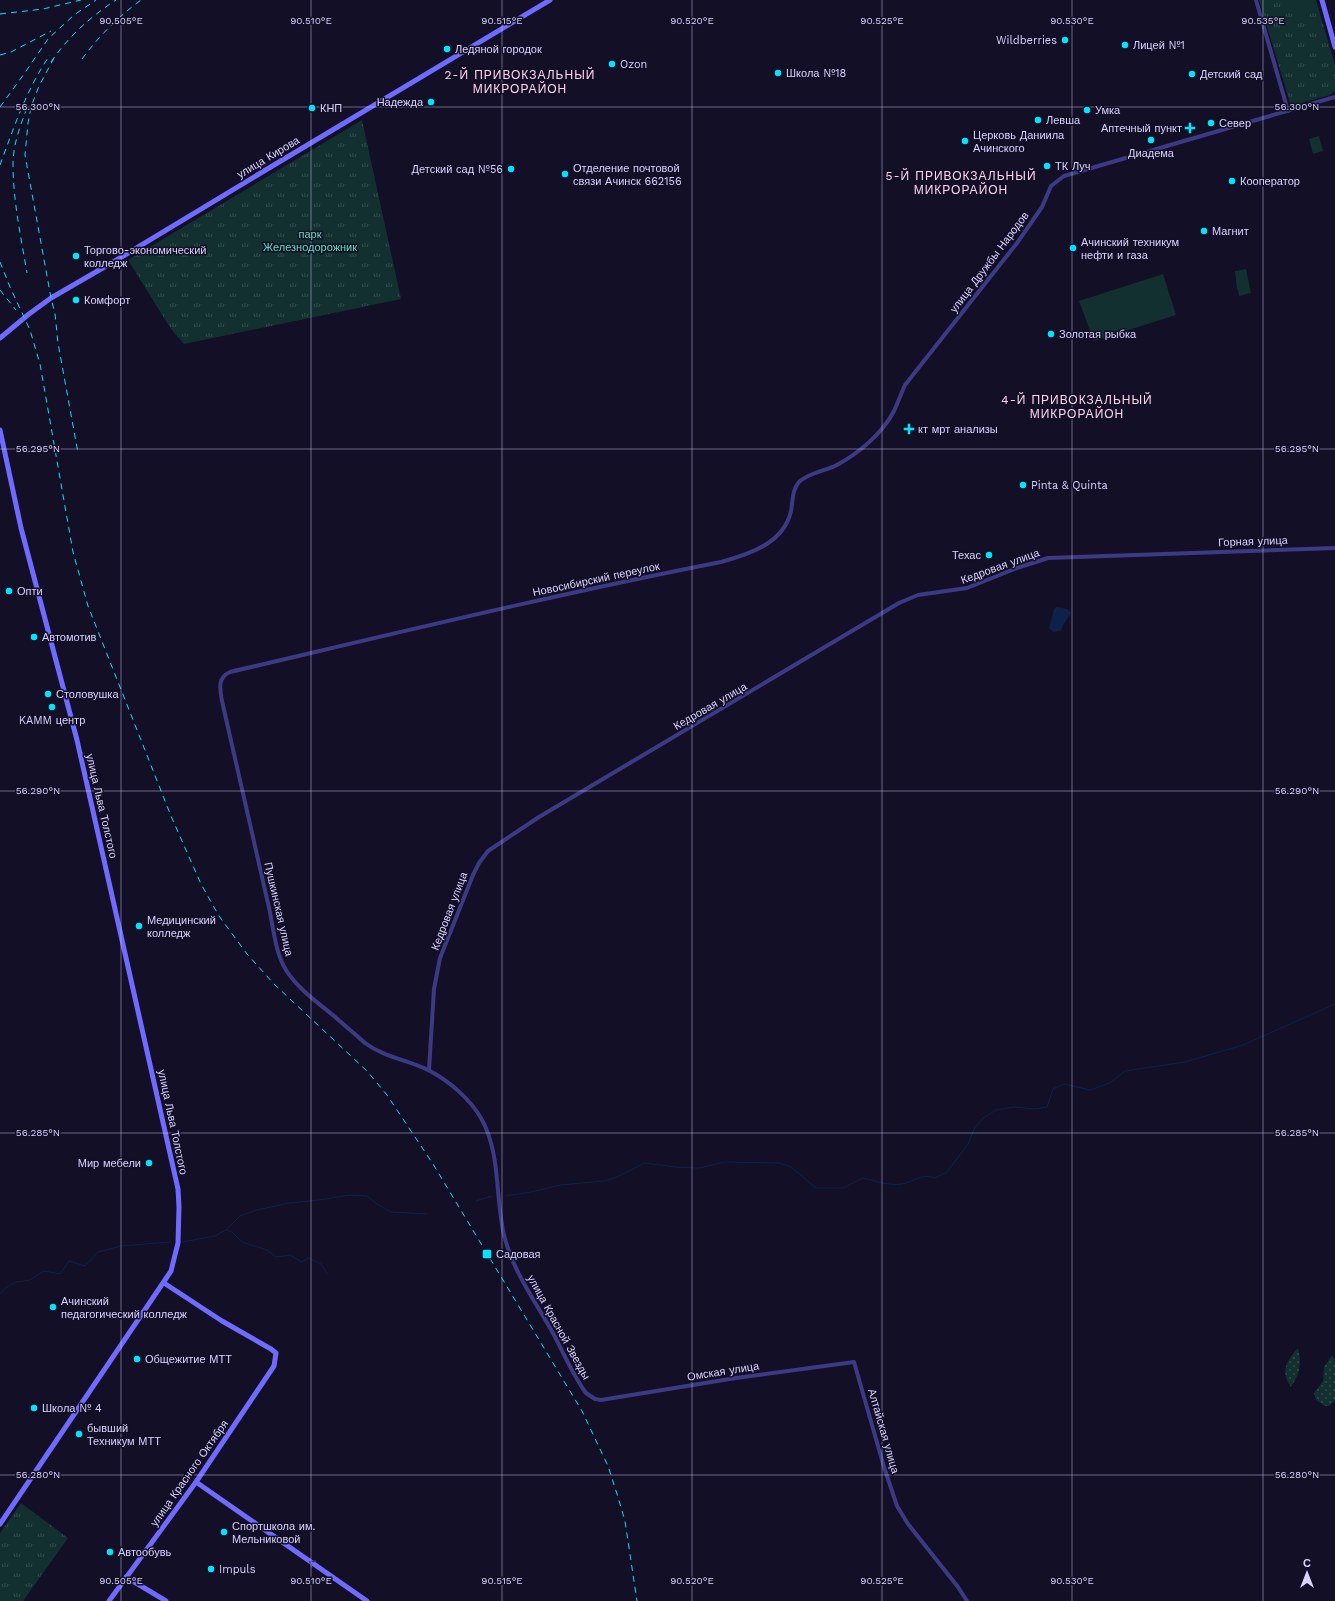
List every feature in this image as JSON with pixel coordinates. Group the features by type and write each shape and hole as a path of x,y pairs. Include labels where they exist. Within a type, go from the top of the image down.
{"main road":[{"name":"улица Кирова","path":"0,338 51,298 126,255 550,0"},
{"path":"1322,0 1335,47"},
{"name":"улица Льва Толстого","path":"0,430 22,528 77,740 178,1189 179,1207 178,1243 174,1263 164,1283 87,1394 0,1524"},
{"name":"улица Красного Октября","path":"109,1601 196,1482 274,1366 276,1354 164,1283"},
{"path":"196,1482 367,1601"},
{"path":"126,1577 166,1601"}],"street":[{"path":"1256,0 1288,111"},
{"name":"улица Дружбы Народов","path":"901,393 905,385 1017,243 1042,207 1048,191 1060,178 1335,97"},
{"name":"Новосибирский переулок","path":"222,678 230,672 482,613 722,562 758,550 769,543 784,526 791,511 794,490 800,481 805,477 834,466 847,459 872,439 891,416 901,393"},
{"name":"Горная улица","path":"1171,553 1335,548"},
{"name":"Кедровая улица","path":"429,1070 434,989 440,958 472,875 488,851 539,817 906,599 924,594 962,590 1017,568 1048,558 1171,553"},
{"name":"Пушкинская улица","path":"222,678 220,689 271,913 278,952 284,966 292,978 308,995 366,1043 388,1056 429,1070 451,1085 464,1097 474,1107 482,1120"},
{"name":"улица Красной Звезды","path":"482,1120 494,1156 499,1208 504,1235 511,1256 531,1298 584,1390 595,1399"},
{"name":"Омская улица","path":"595,1399 854,1362"},
{"name":"Алтайская улица","path":"854,1362 884,1467 897,1506 908,1524 962,1591 967,1601"}],"green space":[{"path":"1259,0 1316,0 1335,65 1335,91 1330,95 1291,106"},
{"path":"1292,0 1304,0 1307,8 1295,11"},
{"name":"парк Железнодорожник","path":"362,120 401,299 184,344 171,329 128,260"},
{"path":"1319,136 1323,151 1313,154 1309,139"},
{"path":"1246,269 1251,293 1239,296 1235,271"},
{"path":"1163,274 1176,315 1094,341 1079,301"},
{"path":"1298,1348 1300,1364 1291,1387 1285,1371 1290,1358"},
{"path":"1332,1355 1335,1361 1335,1401 1329,1406 1325,1406 1316,1400 1314,1393 1323,1381 1324,1367"},
{"path":"21,1503 68,1538 23,1601 0,1601 0,1533"}],"water":[{"path":"1057,607 1067,609 1071,613 1061,631 1053,632 1049,628 1054,609"}],"waterway":[{"path":"505,1196 560,1185 605,1181 617,1177 645,1163 675,1167 699,1168 724,1162 779,1163 791,1167 816,1188 843,1188 863,1178 892,1184 907,1183 925,1176 935,1178 947,1172 968,1144 974,1129 983,1118 996,1110 1014,1107 1035,1109 1047,1107 1053,1089 1064,1084 1090,1090 1110,1083 1125,1071 1185,1062 1243,1045 1335,1004"},
{"path":"182,1242 215,1236 226,1230 240,1216 257,1210 289,1203 349,1195 367,1196 391,1212 427,1214"},
{"path":"476,1201 492,1196"},
{"path":"227,1230 232,1232 242,1242 267,1250 276,1257 290,1255 302,1262 309,1258 321,1264 328,1275"},
{"path":"0,1294 5,1288 16,1282 30,1280 44,1271 60,1274 69,1261 85,1266 98,1252 121,1246 169,1242"}],"railway":[{"path":"0,14 43,9 81,0"},
{"path":"0,107 48,39 74,15 96,0"},
{"path":"51,62 80,28 97,13 116,0"},
{"path":"82,59 109,27 141,0"},
{"path":"0,55 11,52 51,31"},
{"path":"0,165 28,94 50,55"},
{"path":"54,58 39,86 31,107 25,155 55,314 58,343 78,453"},
{"path":"27,108 19,129 13,157 13,178 16,205 27,273"},
{"path":"0,262 30,330 40,364 73,552 88,606 171,816 201,884 219,916 247,954 274,984 367,1071 387,1095 433,1164 582,1411 608,1466 625,1521 637,1601"},
{"path":"0,290 16,310"}],"place":[{"name":"Wildberries","path":"1065,40"},
{"name":"Лицей №1","path":"1125,45"},
{"name":"Ледяной городок","path":"447,49"},
{"name":"Ozon","path":"612,64"},
{"name":"Школа №18","path":"778,73"},
{"name":"Детский сад","path":"1192,74"},
{"name":"Надежда","path":"431,102"},
{"name":"КНП","path":"312,108"},
{"name":"Умка","path":"1087,110"},
{"name":"Левша","path":"1038,120"},
{"name":"Север","path":"1211,123"},
{"name":"Аптечный пункт","path":"1190,128"},
{"name":"Диадема","path":"1151,140"},
{"name":"Церковь Даниила Ачинского","path":"965,141"},
{"name":"ТК Луч","path":"1047,166"},
{"name":"Детский сад №56","path":"511,169"},
{"name":"Отделение почтовой связи Ачинск 662156","path":"565,174"},
{"name":"Кооператор","path":"1232,181"},
{"name":"Магнит","path":"1204,231"},
{"name":"Ачинский техникум нефти и газа","path":"1073,248"},
{"name":"Торгово-экономический колледж","path":"76,256"},
{"name":"Комфорт","path":"76,300"},
{"name":"Золотая рыбка","path":"1051,334"},
{"name":"кт мрт анализы","path":"909,429"},
{"name":"Pinta & Quinta","path":"1023,485"},
{"name":"Техас","path":"989,555"},
{"name":"Опти","path":"9,591"},
{"name":"Автомотив","path":"34,637"},
{"name":"Столовушка","path":"48,694"},
{"name":"KAMM центр","path":"52,707"},
{"name":"Медицинский колледж","path":"139,926"},
{"name":"Мир мебели","path":"149,1163"},
{"name":"Садовая","path":"487,1254"},
{"name":"Ачинский педагогический колледж","path":"53,1307"},
{"name":"Общежитие МТТ","path":"137,1359"},
{"name":"Школа № 4","path":"34,1408"},
{"name":"бывший Техникум МТТ","path":"79,1434"},
{"name":"Спортшкола им. Мельниковой","path":"224,1532"},
{"name":"Автообувь","path":"110,1552"},
{"name":"Impuls","path":"211,1569"}],"district":[{"name":"2-Й ПРИВОКЗАЛЬНЫЙ МИКРОРАЙОН","path":"520,82"},
{"name":"5-Й ПРИВОКЗАЛЬНЫЙ МИКРОРАЙОН","path":"961,183"},
{"name":"4-Й ПРИВОКЗАЛЬНЫЙ МИКРОРАЙОН","path":"1077,407"}]}
